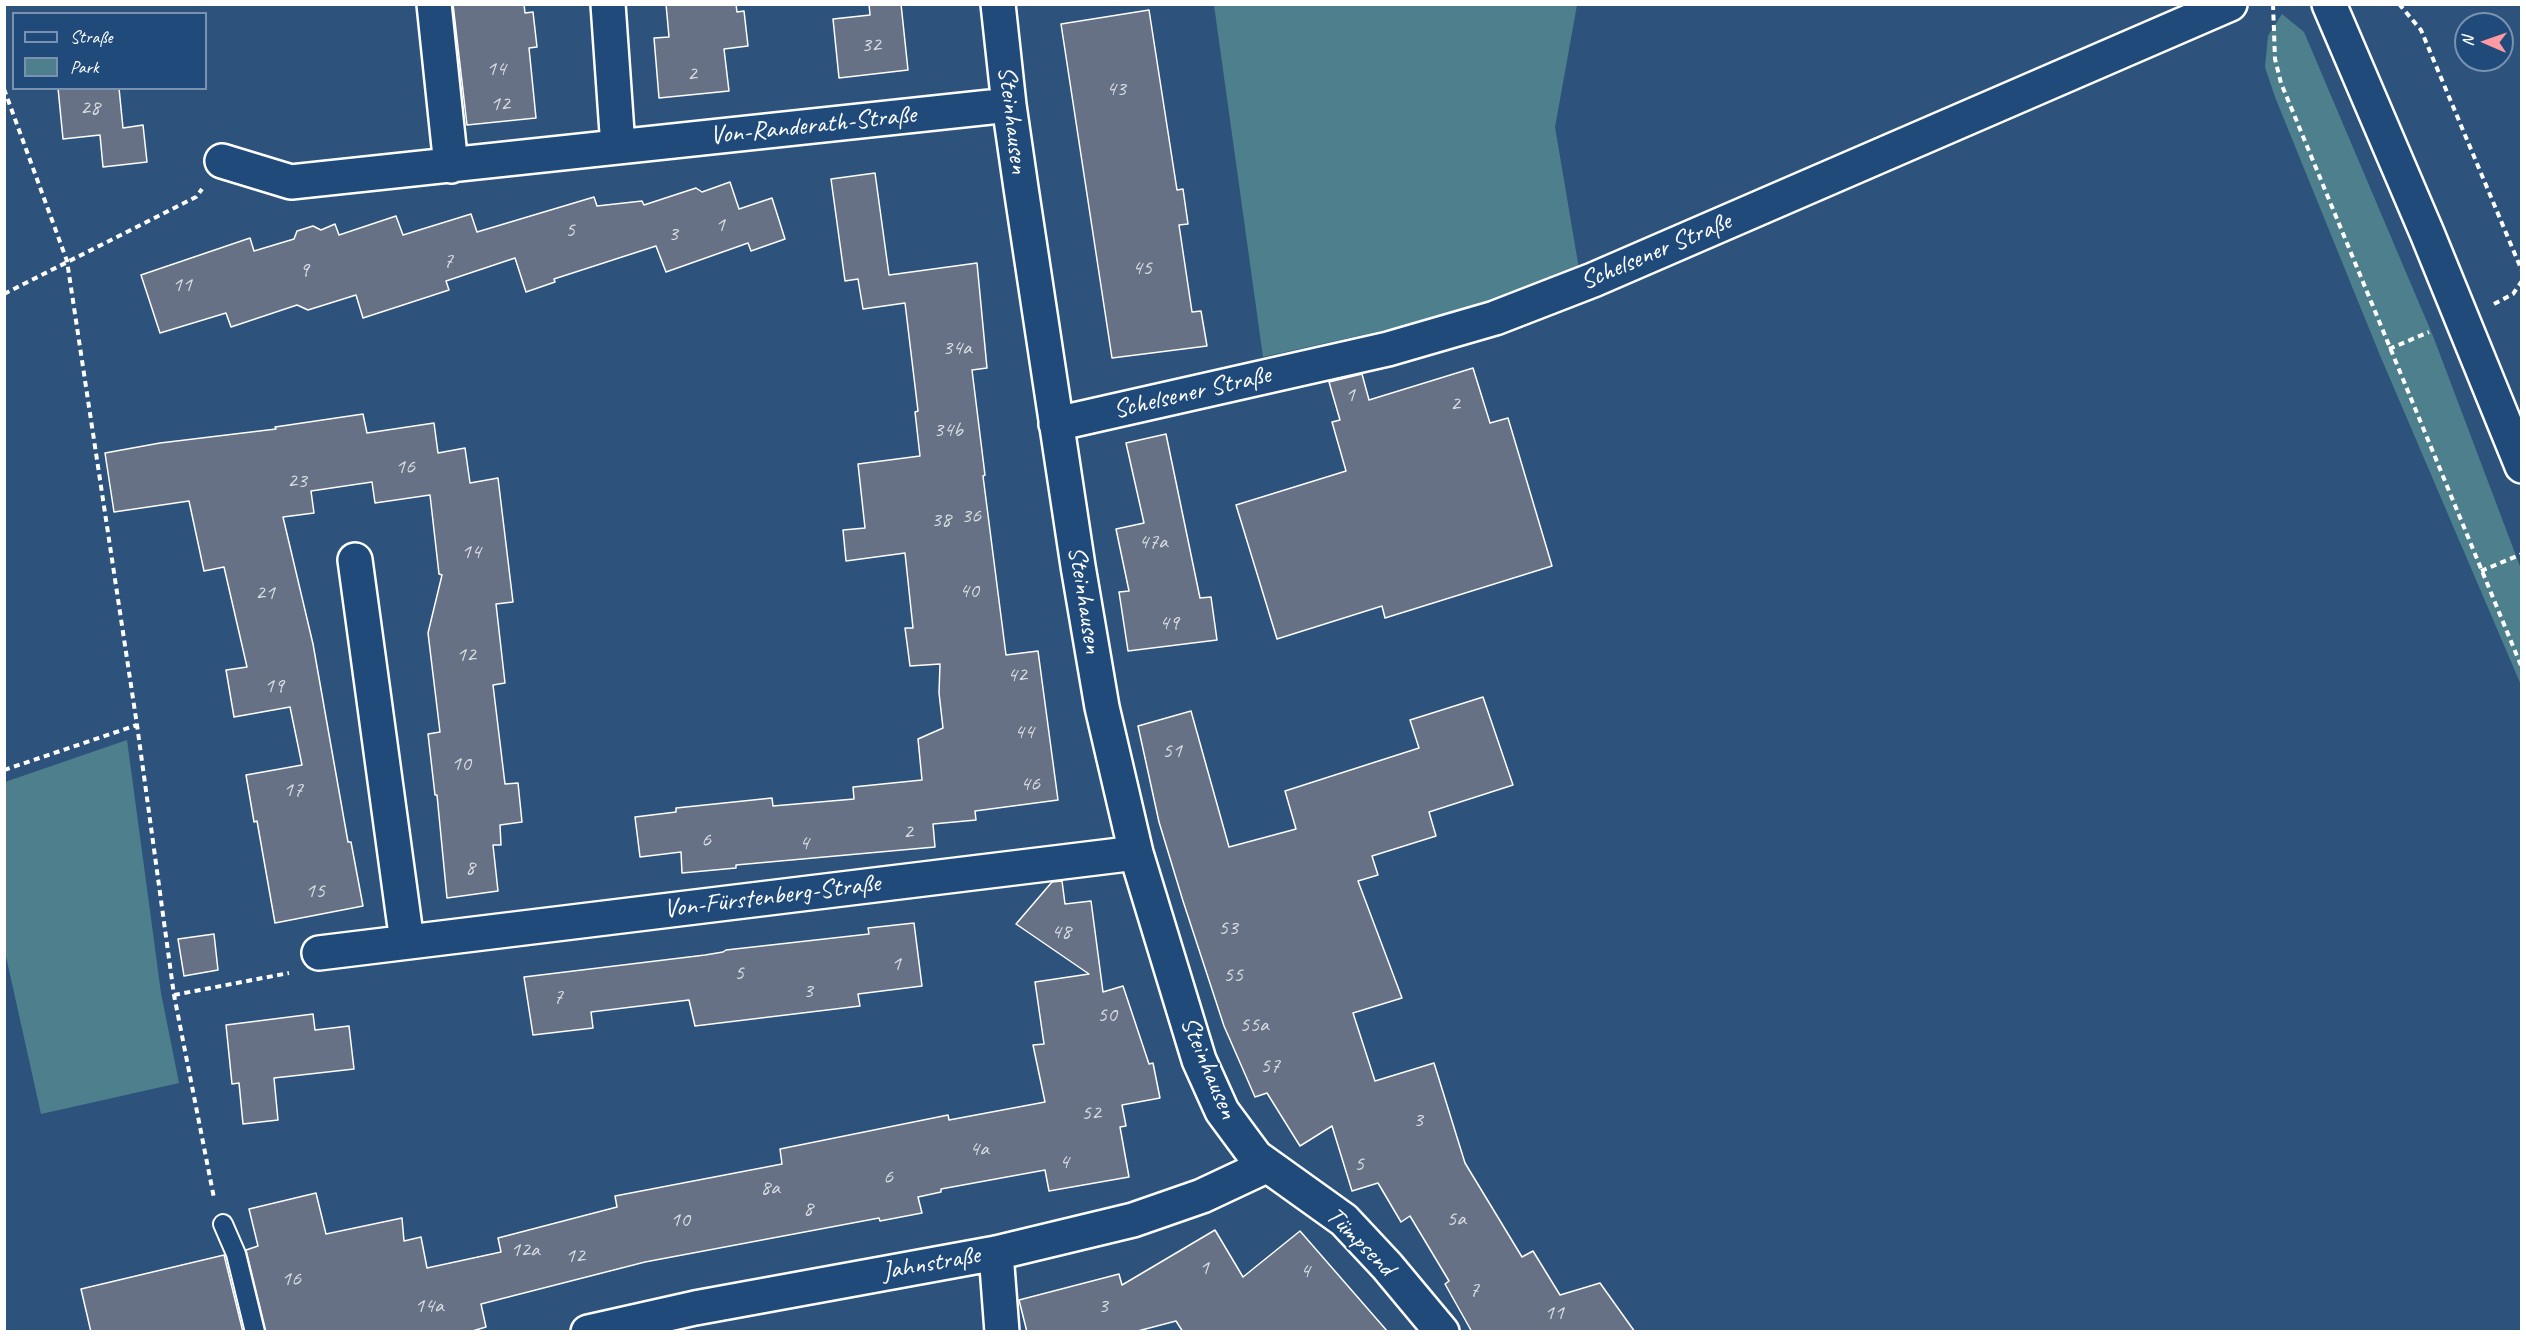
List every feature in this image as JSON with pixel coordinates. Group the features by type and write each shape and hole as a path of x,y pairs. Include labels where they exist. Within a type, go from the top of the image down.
{"street":[{"path":"434,4 451,166"},
{"path":"608,4 618,147"},
{"name":"Steinhausen","path":"998,4 1009,105 1056,424 1102,707 1136,853 1206,1078 1232,1127 1266,1166"},
{"name":"Schelsener Straße","path":"1056,424 1388,349 1495,318 1593,280 2230,4"},
{"path":"2329,4 2427,233 2522,466"},
{"name":"Von-Randerath-Straße","path":"222,161 291,182 1009,105"},
{"path":"355,560 407,942"},
{"name":"Von-Fürstenberg-Straße","path":"319,953 1136,853"},
{"name":"Jahnstraße","path":"588,1332 694,1308 996,1253 1132,1220 1167,1209 1266,1166"},
{"name":"Tümpsend","path":"1266,1166 1306,1191 1344,1221 1387,1266 1442,1332"},
{"path":"996,1253 1002,1332"}],"lane":[{"path":"223,1224 236,1254 255,1332"}],"path":[{"path":"2273,4 2275,59 2281,83 2522,668"},
{"path":"2400,4 2421,30 2522,271"},
{"path":"4,89 67,261 137,725 174,995 216,1205 223,1224"},
{"path":"4,294 196,197 222,161"},
{"path":"2481,571 2522,554"},
{"path":"4,770 137,725"},
{"path":"174,995 299,970 319,953"}],"green space":[{"path":"1214,5 1577,5 1555,127 1579,269 1471,311 1263,357"},
{"path":"2282,14 2304,32 2433,336 2521,569 2521,685 2379,353 2275,97 2265,67 2268,36"},
{"path":"127,740 161,993 179,1083 41,1114 5,952 5,782"}],"building":[{"path":"453,4 524,4 525,13 533,12 537,47 529,48 536,118 467,125"},
{"path":"666,4 736,4 737,12 744,11 748,46 724,49 729,91 659,98 654,38 669,37"},
{"path":"869,4 901,4 908,70 839,78 833,19 870,15"},
{"path":"1149,10 1177,190 1183,189 1188,224 1179,225 1192,312 1201,311 1207,346 1112,358 1061,24"},
{"path":"58,90 119,90 123,128 143,125 147,162 103,167 100,135 63,139"},
{"path":"875,173 889,275 977,263 987,368 972,370 1006,655 1038,651 1058,800 975,811 976,820 933,824 935,847 736,865 736,868 682,873 681,852 640,857 635,817 676,812 676,808 772,798 773,806 854,799 853,787 922,780 918,739 943,728 939,693 940,664 910,666 905,628 913,628 905,553 846,561 843,530 865,528 858,464 920,456 915,412 918,411 905,303 863,309 858,279 845,281 831,179"},
{"path":"730,182 739,209 772,198 785,239 751,251 748,243 666,272 656,246 554,279 555,282 526,292 515,258 446,281 449,290 363,318 356,295 308,310 297,305 231,327 226,313 160,333 141,275 250,238 254,251 294,239 297,231 313,226 321,230 335,224 339,235 396,216 403,235 471,214 477,232 594,197 597,206 642,201 644,205 696,188 702,192"},
{"path":"1473,368 1490,423 1508,418 1552,566 1385,618 1382,606 1277,639 1236,505 1346,471 1332,422 1340,420 1329,382 1362,374 1369,400"},
{"path":"363,414 367,433 434,423 438,453 465,448 470,483 498,478 513,602 496,604 505,683 493,685 505,784 518,783 522,822 500,825 501,845 493,845 498,891 447,898 437,795 435,795 428,734 440,732 428,633 442,575 439,574 430,495 375,503 372,482 311,491 314,513 283,517 313,644 348,842 351,842 363,906 275,923 257,821 254,822 246,775 302,765 290,707 234,717 226,670 247,667 224,567 204,571 189,501 114,512 105,453 160,443 276,429 275,427"},
{"path":"1166,434 1200,598 1211,597 1217,640 1128,651 1119,592 1129,591 1116,529 1144,523 1126,443"},
{"path":"1483,697 1513,785 1429,812 1436,836 1372,856 1378,875 1358,881 1402,998 1353,1013 1375,1081 1434,1063 1465,1163 1522,1257 1533,1251 1560,1295 1600,1283 1635,1332 1472,1332 1445,1284 1449,1281 1410,1216 1401,1222 1378,1183 1352,1191 1332,1126 1300,1146 1267,1093 1255,1097 1224,1026 1183,901 1159,822 1138,726 1191,711 1229,847 1296,829 1285,791 1419,748 1410,720"},
{"path":"1062,881 1065,904 1091,901 1103,992 1123,986 1149,1064 1153,1063 1160,1098 1122,1105 1126,1126 1120,1127 1129,1177 1049,1191 1045,1170 941,1189 941,1192 918,1197 922,1213 880,1221 879,1218 645,1262 481,1304 486,1327 469,1332 266,1332 246,1250 258,1246 249,1209 316,1193 326,1234 402,1218 404,1241 421,1237 427,1268 501,1252 498,1238 617,1207 615,1196 782,1164 780,1149 948,1115 949,1120 1045,1102 1033,1045 1044,1044 1035,982 1089,974 1016,924 1052,882"},
{"path":"914,923 922,986 858,994 860,1006 695,1026 689,1000 591,1012 593,1028 533,1035 524,977 705,955 726,950 869,934 868,928"},
{"path":"214,934 218,970 184,976 178,939"},
{"path":"313,1014 315,1030 349,1026 354,1069 274,1078 278,1120 243,1124 239,1083 232,1084 226,1025"},
{"path":"1215,1230 1243,1277 1300,1231 1388,1332 1183,1332 1176,1321 1134,1332 1027,1332 1019,1300 1119,1274 1122,1285"},
{"path":"224,1255 243,1332 91,1332 81,1289"}]}
